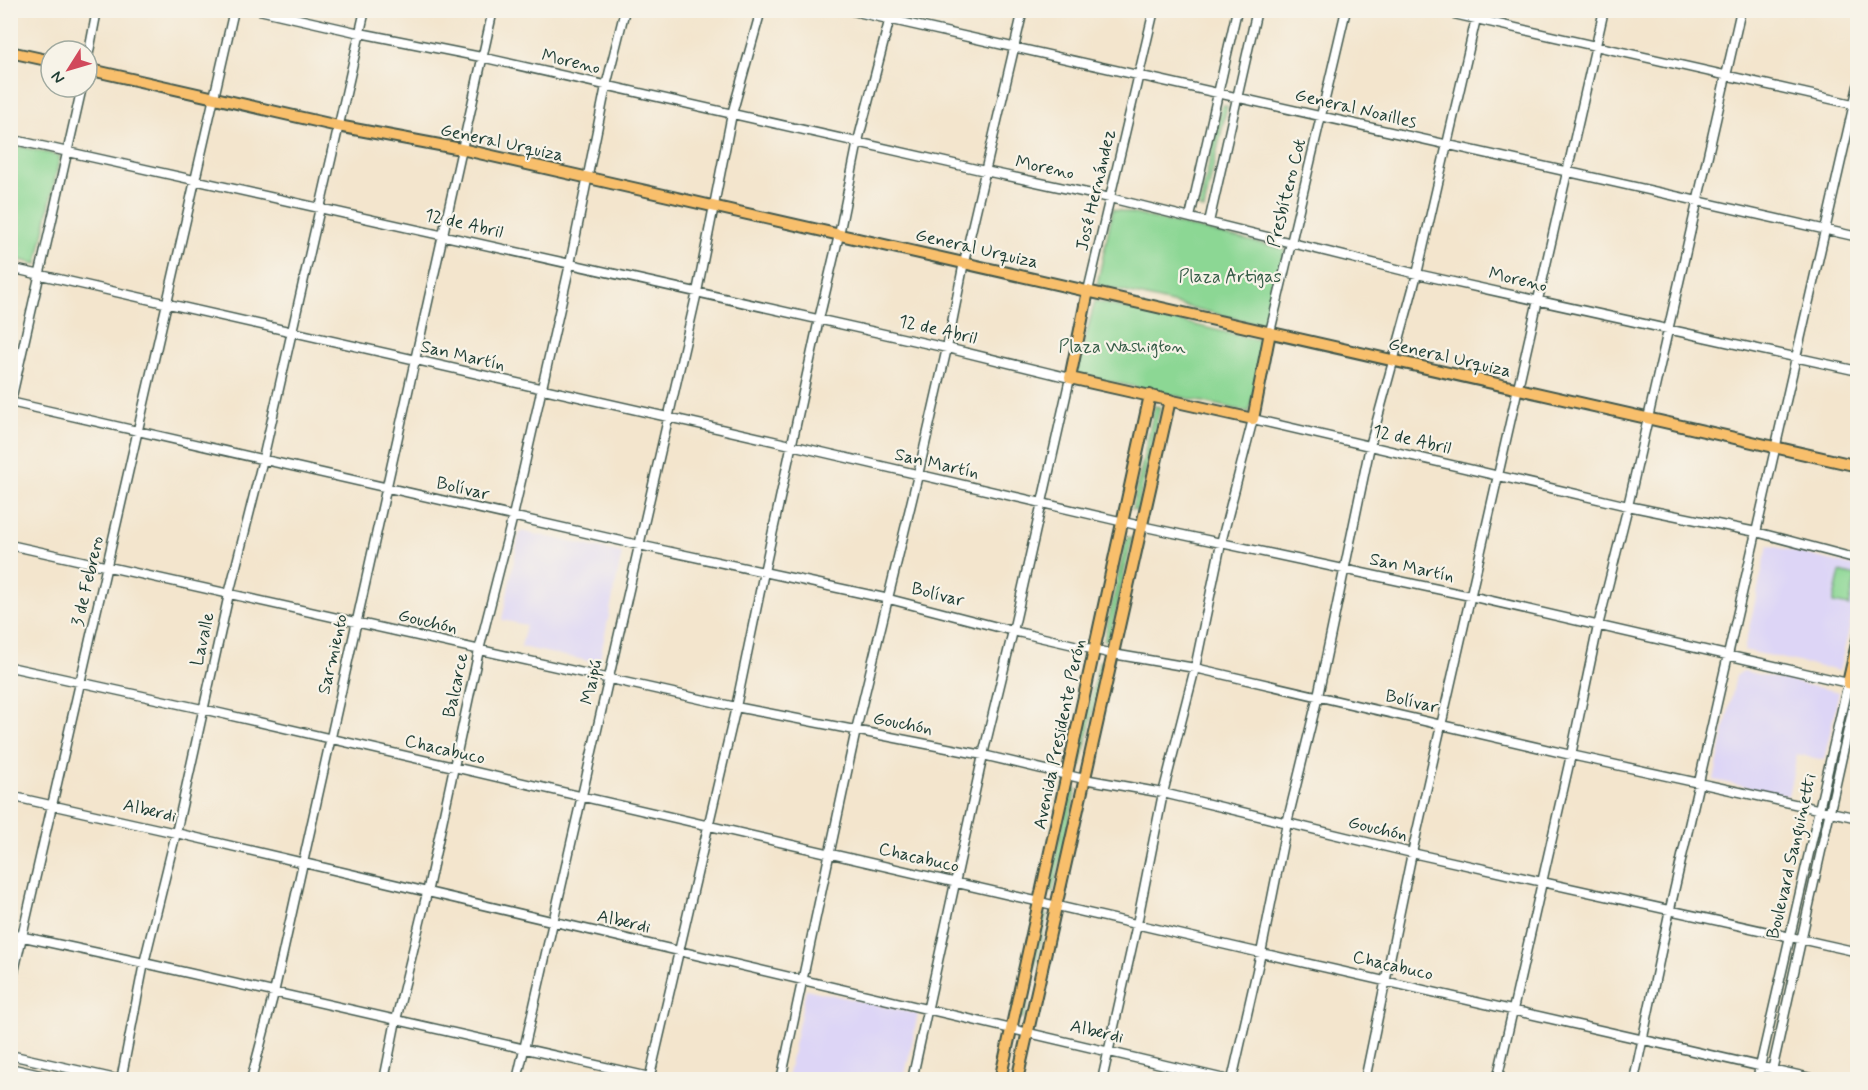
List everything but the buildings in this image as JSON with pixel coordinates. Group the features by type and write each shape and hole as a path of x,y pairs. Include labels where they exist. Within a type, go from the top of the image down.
{"main road":[{"path":"10,52 39,58"},
{"name":"General Urquiza","path":"99,72 338,126 461,149 1857,466"},
{"name":"José Hernández","path":"1070,378 1088,291"},
{"name":"Presbítero Cot","path":"1253,419 1270,332"},
{"name":"12 de Abril","path":"1070,378 1253,419"},
{"name":"Avenida Presidente Perón","path":"1000,1080 1150,395"},
{"name":"Avenida Presidente Perón","path":"1017,1080 1170,400"},
{"name":"Boulevard Sanguinetti","path":"1854,684 1857,639"}],"street":[{"path":"91,39 97,10"},
{"name":"3 de Febrero","path":"10,989 234,10"},
{"name":"Moreno","path":"260,10 858,141 1190,217 1417,274 1857,371"},
{"name":"Lavalle","path":"121,1080 144,963 176,833 229,594 263,459 365,10"},
{"name":"Sarmiento","path":"251,1080 274,993 493,10"},
{"name":"Balcarce","path":"384,1080 479,650 542,390 589,178 606,86 625,10"},
{"name":"Maipú","path":"517,1080 697,292 732,114 761,10"},
{"name":"General Noailles","path":"848,10 890,15 1015,48 1857,237"},
{"path":"780,1080 856,730 918,476 964,262 1023,10"},
{"name":"José Hernández","path":"1088,291 1154,10"},
{"path":"1190,217 1237,10"},
{"path":"1209,222 1257,10"},
{"name":"Presbítero Cot","path":"1270,332 1346,10"},
{"path":"1436,10 1477,15 1596,46 1855,104"},
{"path":"1365,1080 1412,853 1604,10"},
{"path":"1497,1080 1598,626 1628,506 1741,10"},
{"path":"649,1078 736,708 858,141 890,15"},
{"path":"1231,1080 1261,953 1287,823 1318,696 1370,446 1417,274 1477,15"},
{"path":"1634,1080 1670,909 1855,104 1857,86"},
{"path":"11,403 79,99"},
{"name":"12 de Abril","path":"10,139 947,348 1070,378"},
{"name":"San Martín","path":"10,268 1042,504 1470,596 1854,684"},
{"path":"912,1080 957,883 983,755 1070,378"},
{"name":"Bolívar","path":"11,403 889,599 1113,654 1195,668 1857,819"},
{"path":"1102,1080 1137,924 1163,793 1195,668 1221,543 1253,419"},
{"name":"12 de Abril","path":"1253,419 1628,506 1756,532 1857,559"},
{"name":"Gouchón","path":"10,545 736,708 983,755 1084,779 1163,793 1412,853 1857,952"},
{"name":"Chacabuco","path":"10,667 1820,1080"},
{"name":"Boulevard Sanguinetti","path":"1757,1080 1789,936 1854,684"},
{"name":"Boulevard Sanguinetti","path":"1770,1080 1829,812 1854,684"},
{"name":"Alberdi","path":"10,796 1231,1080"},
{"path":"10,934 663,1080"},
{"path":"10,1054 121,1080"},
{"path":"10,1068 62,1080"}],"shaded area":[{"path":"520,531 622,553 599,663 521,647 526,625 502,620"},
{"path":"1768,545 1857,567 1857,597 1839,671 1744,650"},
{"path":"1743,671 1839,692 1824,760 1797,754 1788,796 1714,780 1736,676"},
{"path":"806,989 918,1014 904,1079 787,1079"}],"green space":[{"path":"1222,105 1227,106 1204,209 1199,208"},
{"path":"11,144 60,156 37,264 11,258"},
{"name":"Plaza Artigas","path":"1113,209 1285,249 1267,326 1097,285"},
{"name":"Plaza Washigton","path":"1095,301 1266,342 1249,412 1076,374"},
{"path":"1155,406 1160,407 1137,510 1132,509"},
{"path":"1127,537 1132,538 1109,641 1104,640"},
{"path":"1840,572 1856,576 1849,606 1833,603"},
{"path":"1099,661 1104,662 1081,765 1076,764"},
{"path":"1071,788 1076,789 1053,892 1048,890"},
{"path":"1042,914 1047,915 1024,1018 1019,1017"}]}
